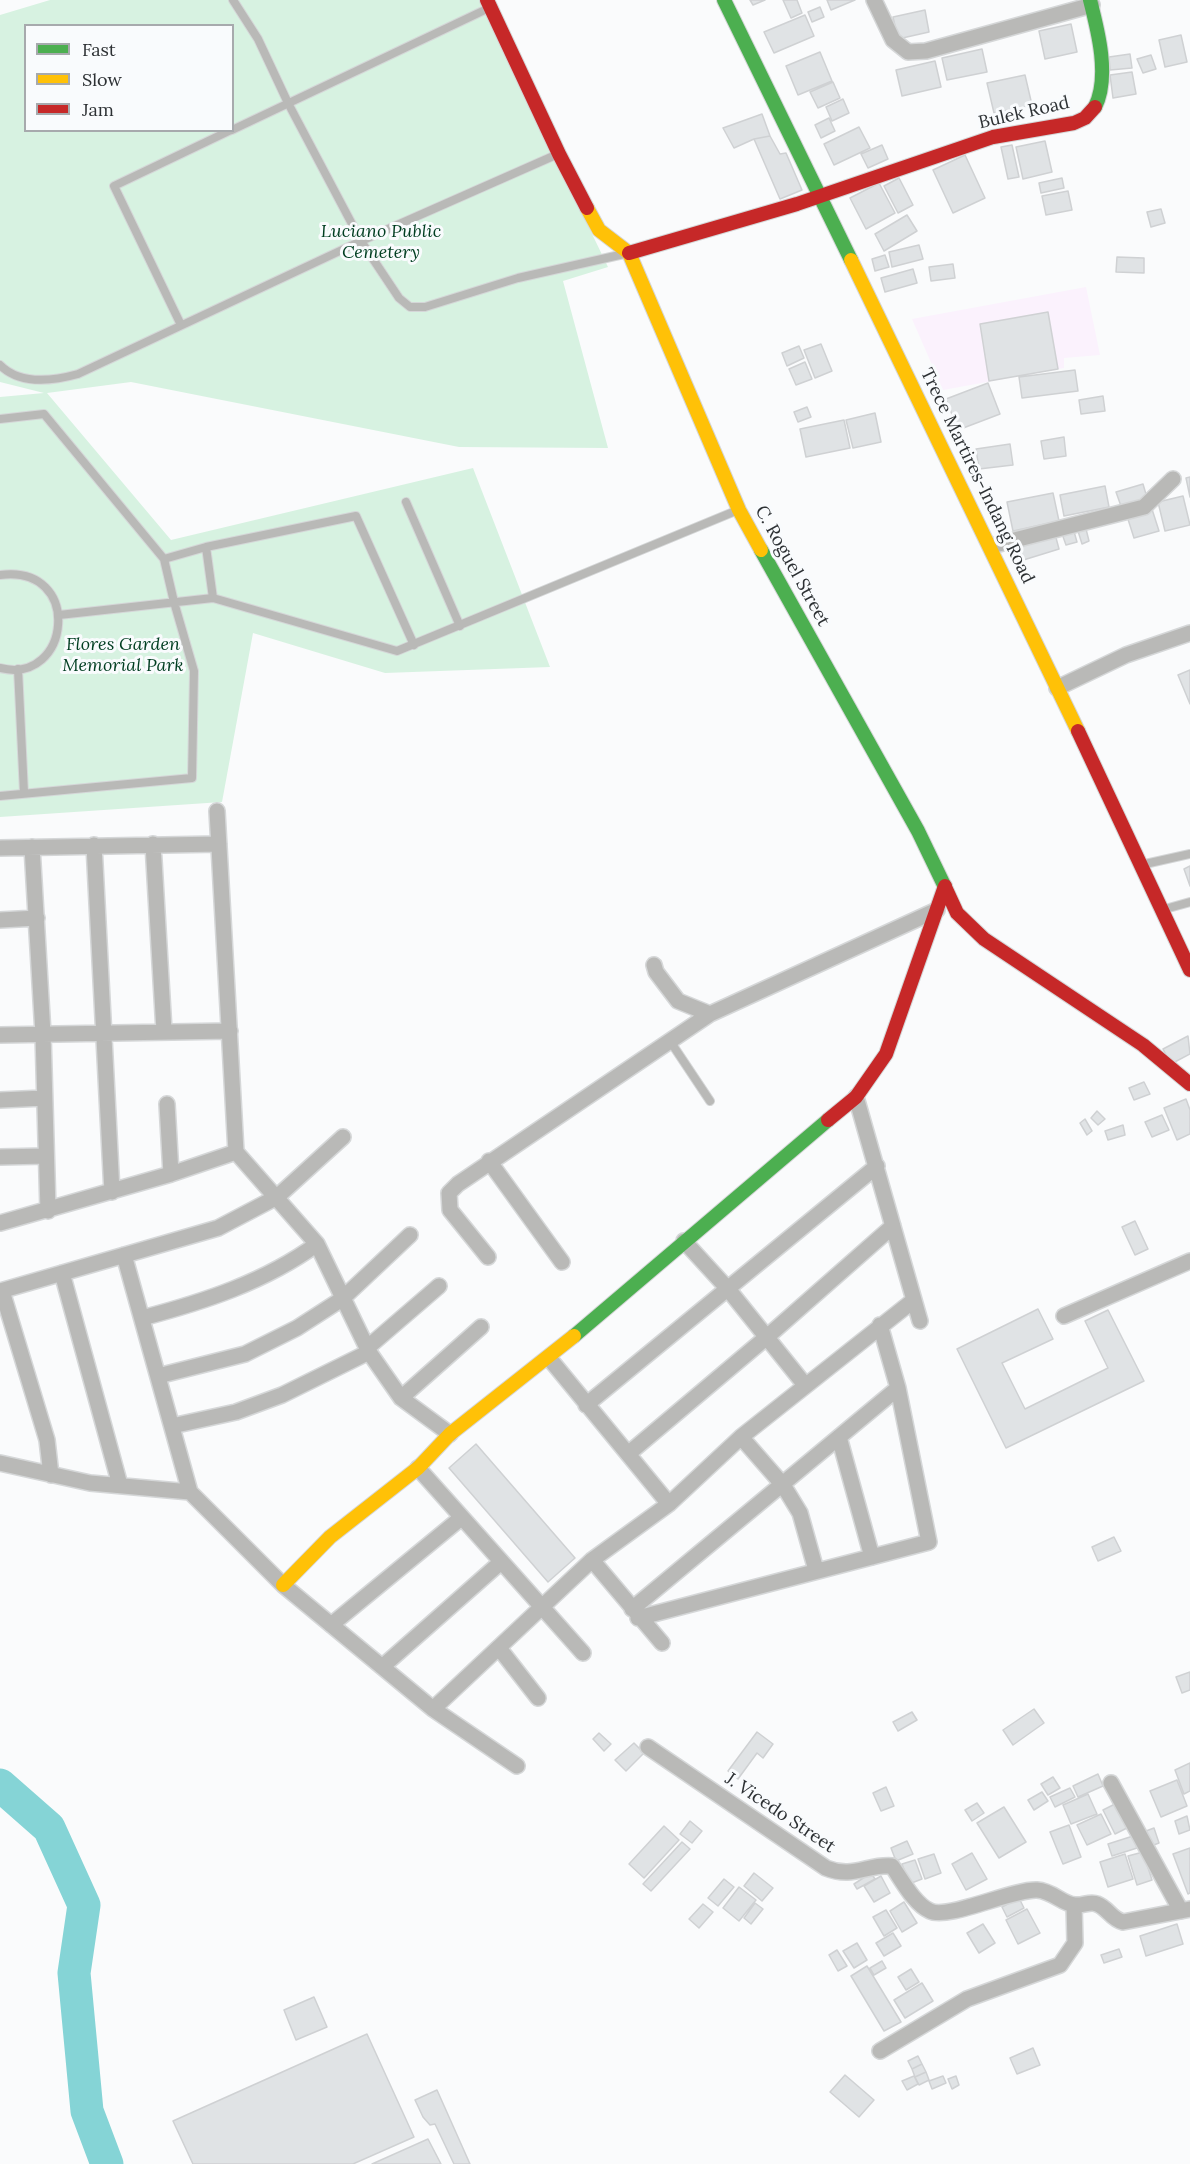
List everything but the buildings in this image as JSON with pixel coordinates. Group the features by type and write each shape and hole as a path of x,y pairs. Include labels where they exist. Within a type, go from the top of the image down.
{"street":[{"name":"Trece Martires-Indang Road","path":"724,0 991,546 1190,970"},
{"path":"874,0 893,40 908,52 926,51 1091,3"},
{"name":"Bulek Road","path":"629,253 820,197 991,138 1059,126 1084,118 1092,112 1100,94 1100,56 1091,3"},
{"path":"489,4 559,154 599,230 629,253"},
{"name":"C. Roguel Street","path":"629,253 740,510 918,831 957,913 984,939 1143,1045 1190,1084"},
{"path":"991,546 1144,507 1173,479"},
{"path":"1057,688 1126,655 1190,633"},
{"path":"217,811 236,1152 317,1244 368,1350 401,1398 450,1434"},
{"path":"153,844 164,1031"},
{"path":"0,848 219,844"},
{"path":"94,845 112,1192"},
{"path":"32,847 43,1034 48,1211"},
{"path":"283,1585 330,1537 418,1468 450,1434 549,1358 856,1097 886,1054 945,886"},
{"path":"488,1257 450,1210 447,1200 449,1193 458,1184 710,1014 938,910"},
{"path":"0,920 37,918"},
{"path":"654,965 656,972 678,1001 710,1014"},
{"path":"0,1035 230,1031"},
{"path":"856,1097 920,1321"},
{"path":"0,1100 44,1098"},
{"path":"167,1104 171,1174"},
{"path":"51,1475 47,1440 1,1291 218,1228 277,1197 343,1137"},
{"path":"0,1223 112,1192 236,1152"},
{"path":"0,1157 46,1156"},
{"path":"489,1161 562,1262"},
{"path":"586,1405 877,1166"},
{"path":"628,1454 768,1336 893,1226"},
{"path":"158,1376 245,1354 297,1328 342,1299 410,1235"},
{"path":"684,1241 768,1336 805,1385"},
{"path":"142,1318 189,1306 238,1288 299,1258 317,1244"},
{"path":"124,1255 190,1492 283,1585 433,1709 517,1766"},
{"path":"1064,1316 1190,1261"},
{"path":"62,1273 120,1485"},
{"path":"172,1426 236,1412 282,1395 368,1350 439,1286"},
{"path":"433,1709 592,1560 669,1504 741,1437 914,1300"},
{"path":"635,1613 929,1542 898,1388 880,1325"},
{"path":"401,1398 481,1327"},
{"path":"549,1358 669,1504"},
{"path":"635,1613 898,1388"},
{"path":"741,1437 783,1485 800,1513 816,1570"},
{"path":"840,1437 872,1557"},
{"path":"0,1463 51,1475 190,1492"},
{"path":"418,1468 583,1653"},
{"path":"331,1624 461,1518"},
{"path":"592,1560 662,1643"},
{"path":"382,1667 501,1562"},
{"path":"499,1648 538,1698"},
{"name":"J. Vicedo Street","path":"648,1747 826,1868 838,1873 855,1873 892,1866 916,1899 931,1912 946,1912 1021,1891 1037,1890 1051,1892 1074,1905 1093,1902 1100,1905 1114,1920 1123,1922 1186,1910"},
{"path":"1111,1783 1186,1910"},
{"path":"880,2052 966,2000 1060,1965 1075,1942 1074,1905"}],"lane":[{"path":"233,0 258,39 288,103 361,241 399,298 410,307 417,308 518,278 629,253"},
{"path":"234,129 489,4"},
{"path":"181,325 114,186 228,132"},
{"path":"0,365 21,377 45,380 78,374 361,241 559,154"},
{"path":"0,419 44,414 164,560 174,602 192,659 196,685 192,778 0,796"},
{"path":"406,502 460,626"},
{"path":"59,615 213,598 397,651 740,510"},
{"path":"164,560 206,547 356,516 414,645"},
{"path":"206,547 213,598"},
{"path":"0,575 26,576 38,582 52,596 59,615 59,627 50,650 36,663 18,669 0,668"},
{"path":"18,669 24,794"},
{"path":"1140,865 1190,854"},
{"path":"1162,910 1190,902"},
{"path":"670,1041 710,1101"}],"shaded area":[{"path":"1086,287 1100,355 1064,358 1064,368 943,390 912,319"}],"green space":[{"name":"Luciano Public Cemetery","path":"50,0 479,0 608,267 563,281 608,448 459,447 131,382 47,393 171,540 473,468 550,667 385,673 253,633 222,802 0,817 0,397 44,393 0,382 0,15"}],"waterway":[{"path":"0,1785 49,1828 84,1905 74,1973 87,2111 107,2164"}],"traffic: fast":[{"path":"724,0 851,260"},
{"path":"1090,0 1099,40 1102,68 1102,82 1095,107"},
{"path":"761,550 918,831 945,887"},
{"path":"574,1336 828,1120"}],"traffic: slow":[{"path":"587,208 599,230 629,253 739,510 761,550"},
{"path":"851,260 1078,731"},
{"path":"283,1585 330,1537 418,1468 450,1434 574,1336"}],"traffic: jam":[{"path":"487,0 559,154 587,208"},
{"path":"629,253 797,204 993,137 1074,123 1085,118 1095,107"},
{"path":"1078,731 1190,970"},
{"path":"828,1120 856,1097 886,1054 945,886"},
{"path":"945,887 957,913 984,939 1143,1045 1190,1084"}],"park label":[{"name":"Flores Garden Memorial Park","path":"123,655"}]}
